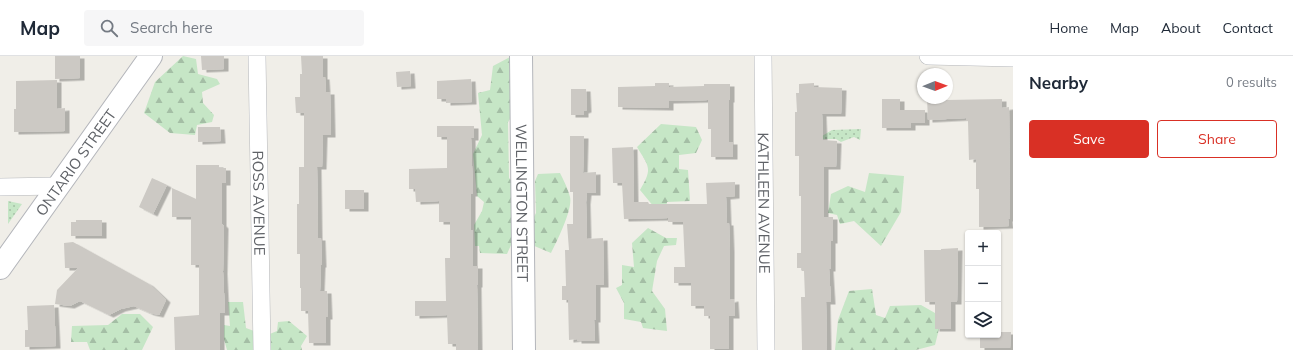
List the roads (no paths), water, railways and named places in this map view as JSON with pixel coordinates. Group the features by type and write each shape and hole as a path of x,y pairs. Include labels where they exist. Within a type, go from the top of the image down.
{"main road":[{"name":"ONTARIO STREET","path":"0,268 151,56"},
{"name":"WELLINGTON STREET","path":"522,56 524,350"}],"street":[{"name":"ROSS AVENUE","path":"257,56 262,350"},
{"name":"KATHLEEN AVENUE","path":"762,56 766,350"},
{"path":"928,56 1013,58"},
{"path":"0,187 58,186"}]}
